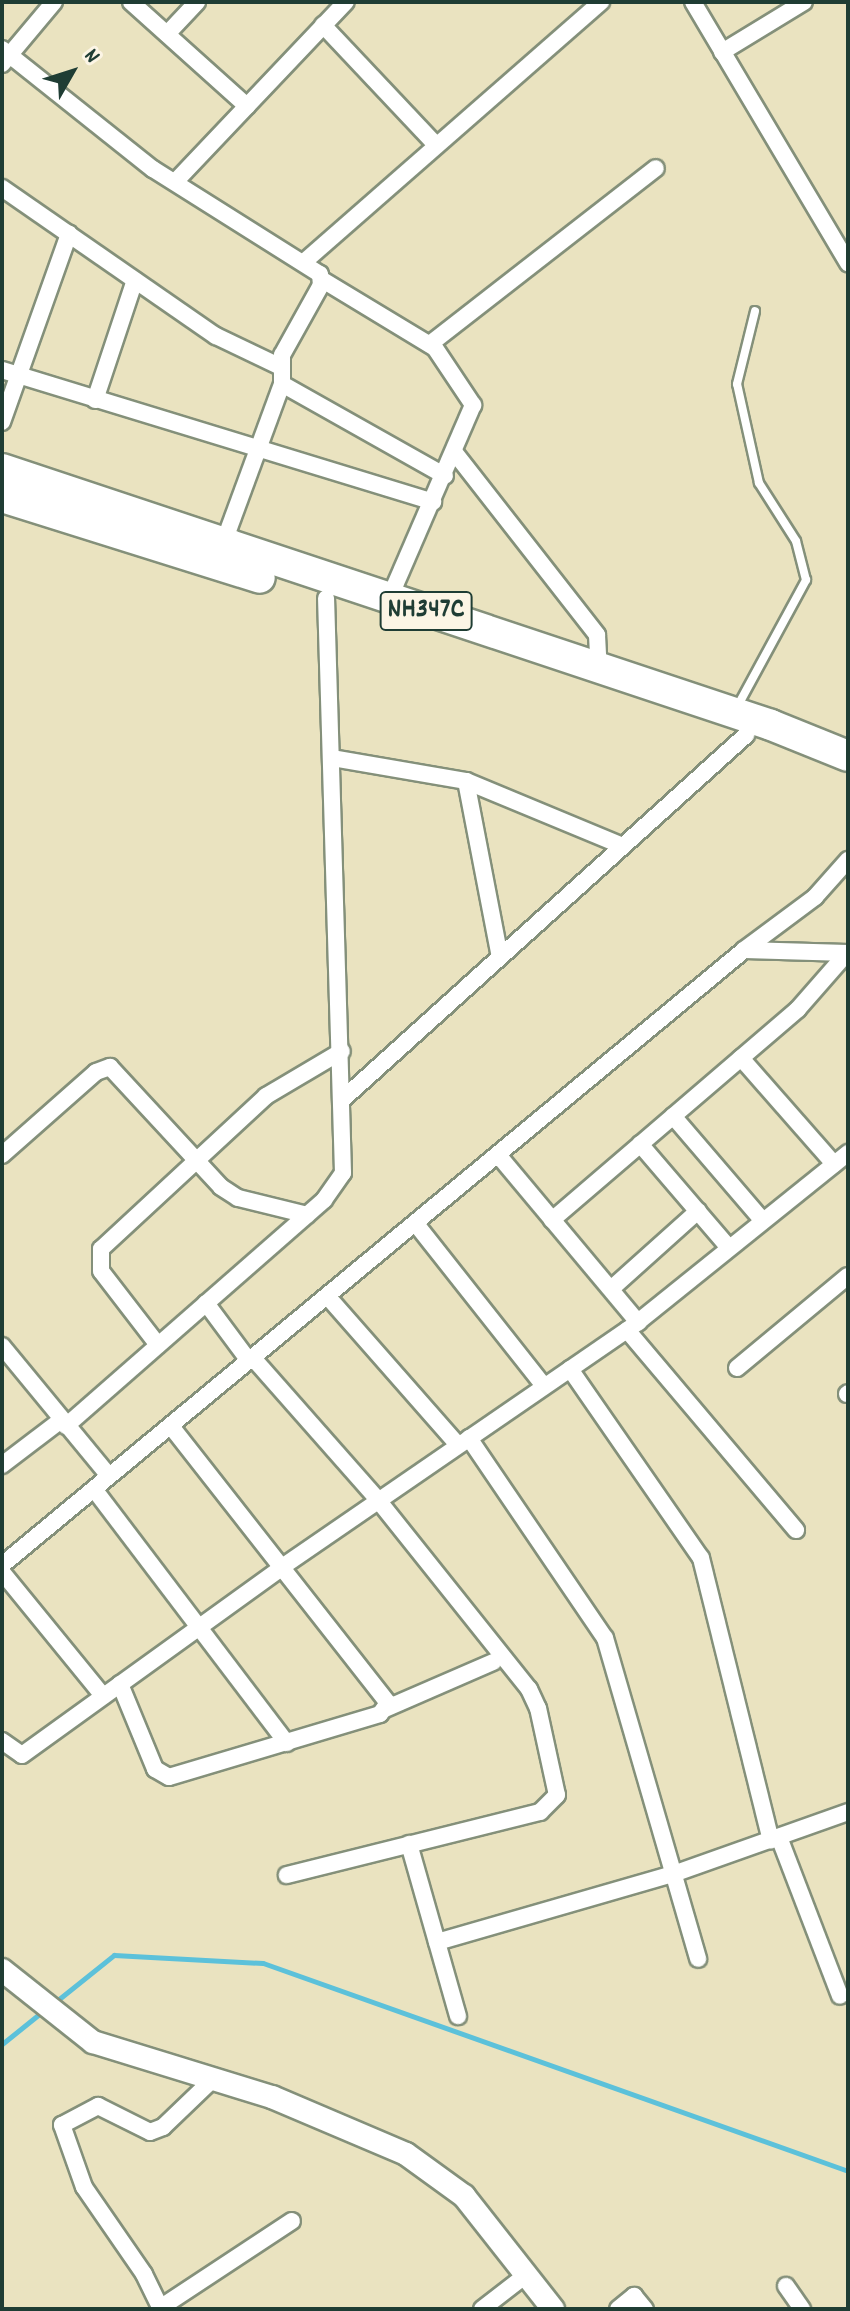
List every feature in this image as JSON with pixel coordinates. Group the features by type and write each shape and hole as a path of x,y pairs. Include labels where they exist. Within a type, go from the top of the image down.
{"highway":[{"name":"NH347C","path":"2,469 599,668 740,724 848,777"},
{"name":"NH347C","path":"2,497 848,756"}],"street":[{"path":"54,2 4,55 175,182 304,262 321,279 430,344 473,405 455,453 389,599"},
{"path":"131,2 247,106"},
{"path":"167,34 197,2"},
{"path":"175,182 346,2"},
{"path":"304,262 435,144 601,2"},
{"path":"693,2 848,263"},
{"path":"722,52 804,2"},
{"path":"323,25 435,144"},
{"path":"430,344 656,168"},
{"path":"2,188 224,340 445,476"},
{"path":"2,422 69,234"},
{"path":"223,544 282,375 321,279"},
{"path":"95,400 135,280"},
{"path":"2,370 257,451 433,502"},
{"path":"455,453 597,635 599,668"},
{"path":"2,1465 63,1423 158,1345 307,1215 343,1173 344,1098 326,598"},
{"path":"344,1098 623,846 740,724"},
{"path":"332,758 466,781 623,846"},
{"path":"466,781 500,957"},
{"path":"2,1565 744,950 815,897 848,860"},
{"path":"744,950 848,953"},
{"path":"552,1220 798,1009 848,953"},
{"path":"158,1345 98,1261 107,1240 276,1088 342,1051"},
{"path":"741,1058 834,1164"},
{"path":"2,1155 96,1072 110,1067 194,1161 238,1198 307,1215"},
{"path":"673,1116 763,1221"},
{"path":"640,1144 729,1248"},
{"path":"4,1747 22,1755 285,1565 632,1326 848,1153"},
{"path":"499,1156 611,1289 632,1326 796,1530"},
{"path":"611,1289 698,1211"},
{"path":"416,1224 544,1386"},
{"path":"737,1368 848,1276"},
{"path":"328,1297 464,1442 605,1638 698,1959"},
{"path":"206,1303 251,1360 378,1500 529,1689 538,1708 557,1795 548,1809 287,1875"},
{"path":"2,1346 109,1476"},
{"path":"570,1369 701,1558 775,1838 840,1996"},
{"path":"171,1426 285,1565 386,1696 385,1709"},
{"path":"94,1489 287,1743"},
{"path":"2,1572 103,1696"},
{"path":"120,1684 155,1769 169,1777 287,1743 385,1709 493,1662"},
{"path":"437,1942 673,1874 848,1812"},
{"path":"409,1844 458,2016"},
{"path":"2,1970 93,2042 272,2097 406,2154 464,2196 553,2309"},
{"path":"213,2079 163,2127 150,2132 106,2107 92,2107 62,2125 84,2187 144,2274 161,2309 292,2221"},
{"path":"482,2309 526,2275"},
{"path":"786,2286 802,2309"},
{"path":"618,2309 634,2296 645,2309"}],"lane":[{"path":"740,724 802,596 806,580 796,541 759,483 737,384 755,311"}],"waterway":[{"path":"54,2003 114,1955 263,1963 848,2171"},
{"path":"2,2044 43,2011"}]}
